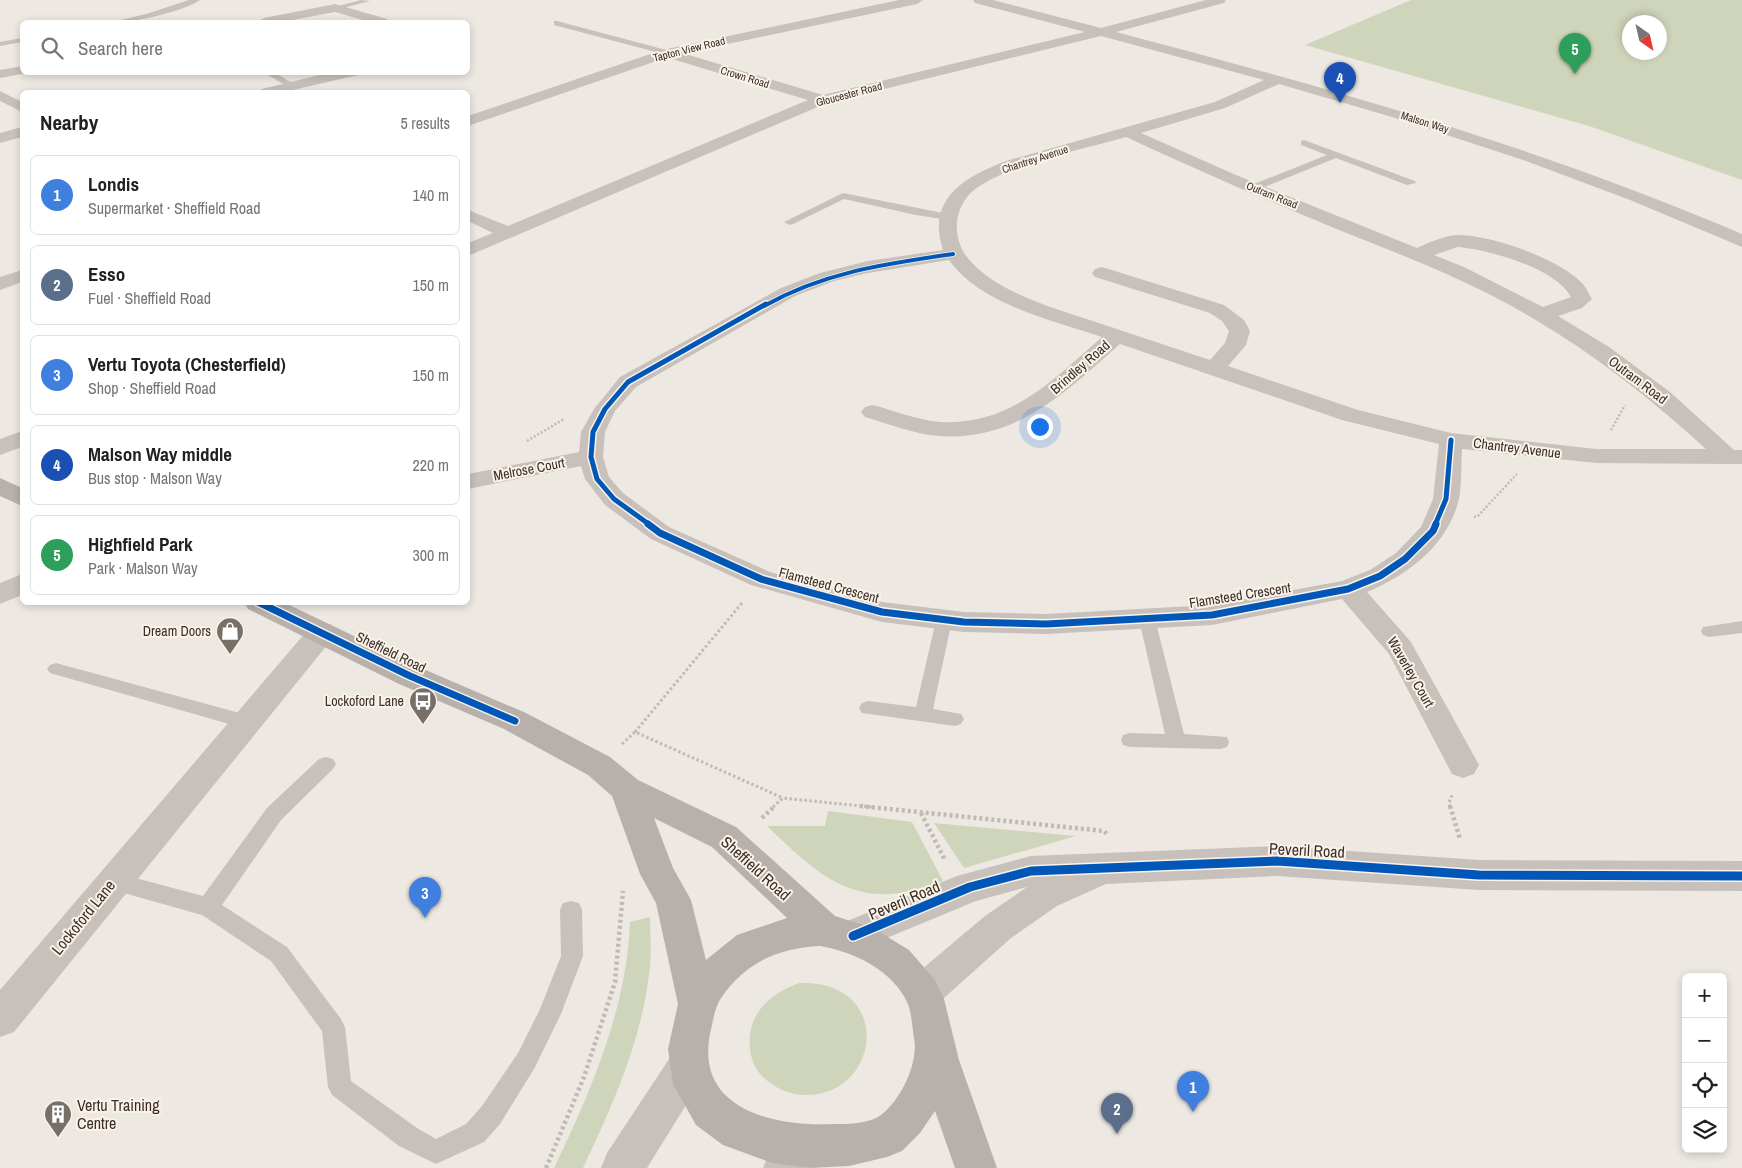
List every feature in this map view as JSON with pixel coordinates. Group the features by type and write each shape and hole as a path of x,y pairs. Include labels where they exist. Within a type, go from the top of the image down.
{"main road":[{"path":"0,486 20,497"},
{"name":"Sheffield Road","path":"264,605 410,676 515,721 599,766 626,789 724,837 839,933 893,958 922,993 931,1017 934,1043 976,1168"},
{"name":"Sheffield Road","path":"626,789 658,874 673,900 698,1003"},
{"name":"Sheffield Road","path":"839,933 787,933 750,946 720,970 698,1003 687,1034 687,1067 693,1095 708,1121 729,1142 756,1158 785,1167 828,1167 870,1150 905,1121 927,1084 934,1043"}],"street":[{"name":"Tapton View Road","path":"470,120 667,53 917,0"},
{"name":"Malson Way","path":"979,0 1391,112 1516,152 1638,198 1742,241"},
{"name":"Gloucester Road","path":"470,249 822,100 1099,33 1220,0"},
{"path":"274,20 336,8 375,20"},
{"name":"Crown Road","path":"667,53 822,100"},
{"path":"0,74 20,70"},
{"path":"276,90 340,75"},
{"name":"Chantrey Avenue","path":"1277,80 1220,105 1012,164 987,175 966,188 948,217 947,235 954,254 965,268 1018,302 1350,415 1451,440 1529,450 1596,456 1735,457"},
{"path":"0,95 20,107"},
{"name":"Outram Road","path":"1127,132 1253,188 1457,271 1541,314 1601,352 1639,380 1735,457"},
{"path":"0,138 20,133"},
{"path":"470,216 508,233"},
{"path":"1418,255 1444,243 1471,242 1496,248 1535,263 1572,283 1581,293 1582,299 1575,304 1541,314"},
{"name":"Flamsteed Crescent","path":"954,254 860,269 826,277 779,297 628,382 605,409 593,432 591,457 597,479 614,499 660,533 761,579 882,612 944,620 1046,624 1212,615 1348,589 1380,576 1405,560 1433,531 1446,499 1451,440"},
{"path":"1102,273 1218,309 1230,316 1238,325 1241,335 1238,345 1213,369"},
{"path":"0,284 20,277"},
{"name":"Brindley Road","path":"873,412 940,429 993,424 1018,416 1037,404 1116,336"},
{"path":"0,448 20,439"},
{"name":"Melrose Court","path":"470,481 488,476 591,457"},
{"path":"0,595 20,584"},
{"name":"Waverley Court","path":"1348,589 1383,626 1401,649 1463,765"},
{"name":"Lockoford Lane","path":"0,1019 322,632"},
{"name":"Peveril Road","path":"839,933 970,887 1031,871 1124,869 1277,861 1479,875 1742,876"},
{"name":"Peveril Road","path":"922,993 998,927 1044,894 1124,869"},
{"path":"622,1168 687,1067"}],"lane":[{"path":"127,20 148,16 196,0"},
{"path":"336,8 366,1"},
{"path":"557,22 667,53"},
{"path":"0,44 20,40"},
{"path":"273,75 294,86"},
{"path":"1304,143 1411,183"},
{"path":"1253,188 1336,155"},
{"path":"789,222 843,196 948,217"},
{"path":"1146,619 1176,741"},
{"path":"923,715 944,620"},
{"path":"1709,631 1742,627"},
{"path":"56,669 104,684 247,722"},
{"path":"868,708 955,719"},
{"path":"1130,740 1220,742"},
{"path":"208,908 274,814 326,764"},
{"path":"113,881 208,908 278,954 333,1028 340,1087 408,1137 436,1152 474,1133 491,1115 526,1061 550,1014 572,956 571,910"}],"path":[{"path":"1596,456 1639,380"},
{"path":"526,441 568,416"},
{"path":"1433,531 1478,516 1526,464 1529,450"},
{"path":"599,766 635,732 761,579"},
{"path":"635,732 783,798 1104,831 1124,869"},
{"path":"762,818 783,798"},
{"path":"1449,803 1463,847"},
{"path":"920,812 947,865"},
{"path":"546,1168 584,1077 615,982 623,891"}],"green space":[{"path":"1411,0 1742,0 1742,180 1589,126 1305,45"},
{"path":"828,811 912,822 943,881 911,891 891,894 872,894 854,890 822,874 767,826 825,826"},
{"path":"934,823 1076,836 964,868"},
{"path":"650,917 650,960 645,1000 632,1049 615,1098 583,1168 554,1168 594,1079 605,1048 622,986 630,922"},
{"path":"799,983 830,987 851,999 863,1017 867,1038 862,1059 850,1077 831,1090 806,1095 788,1092 767,1080 755,1067 750,1049 752,1026 762,1007 778,993"}],"cycle path":[{"path":"953,254 868,267 827,277 788,292 628,382 605,409 593,432 591,457 597,479 614,499 660,533 761,579 882,612 964,622 1046,624 1212,615 1348,589 1380,576 1405,559 1433,531 1446,499 1451,440"},
{"path":"264,605 410,676 515,721"},
{"path":"853,936 970,887 1031,871 1277,861 1479,875 1742,876"}],"place":[{"name":"Highfield Park","path":"1575,74"},
{"name":"Malson Way middle","path":"1340,103"},
{"name":"Dream Doors","path":"230,655"},
{"name":"Lockoford Lane","path":"423,725"},
{"name":"Vertu Toyota (Chesterfield)","path":"425,918"},
{"name":"Londis","path":"1193,1112"},
{"name":"Esso","path":"1117,1134"},
{"name":"Vertu Training Centre","path":"58,1138"}]}
